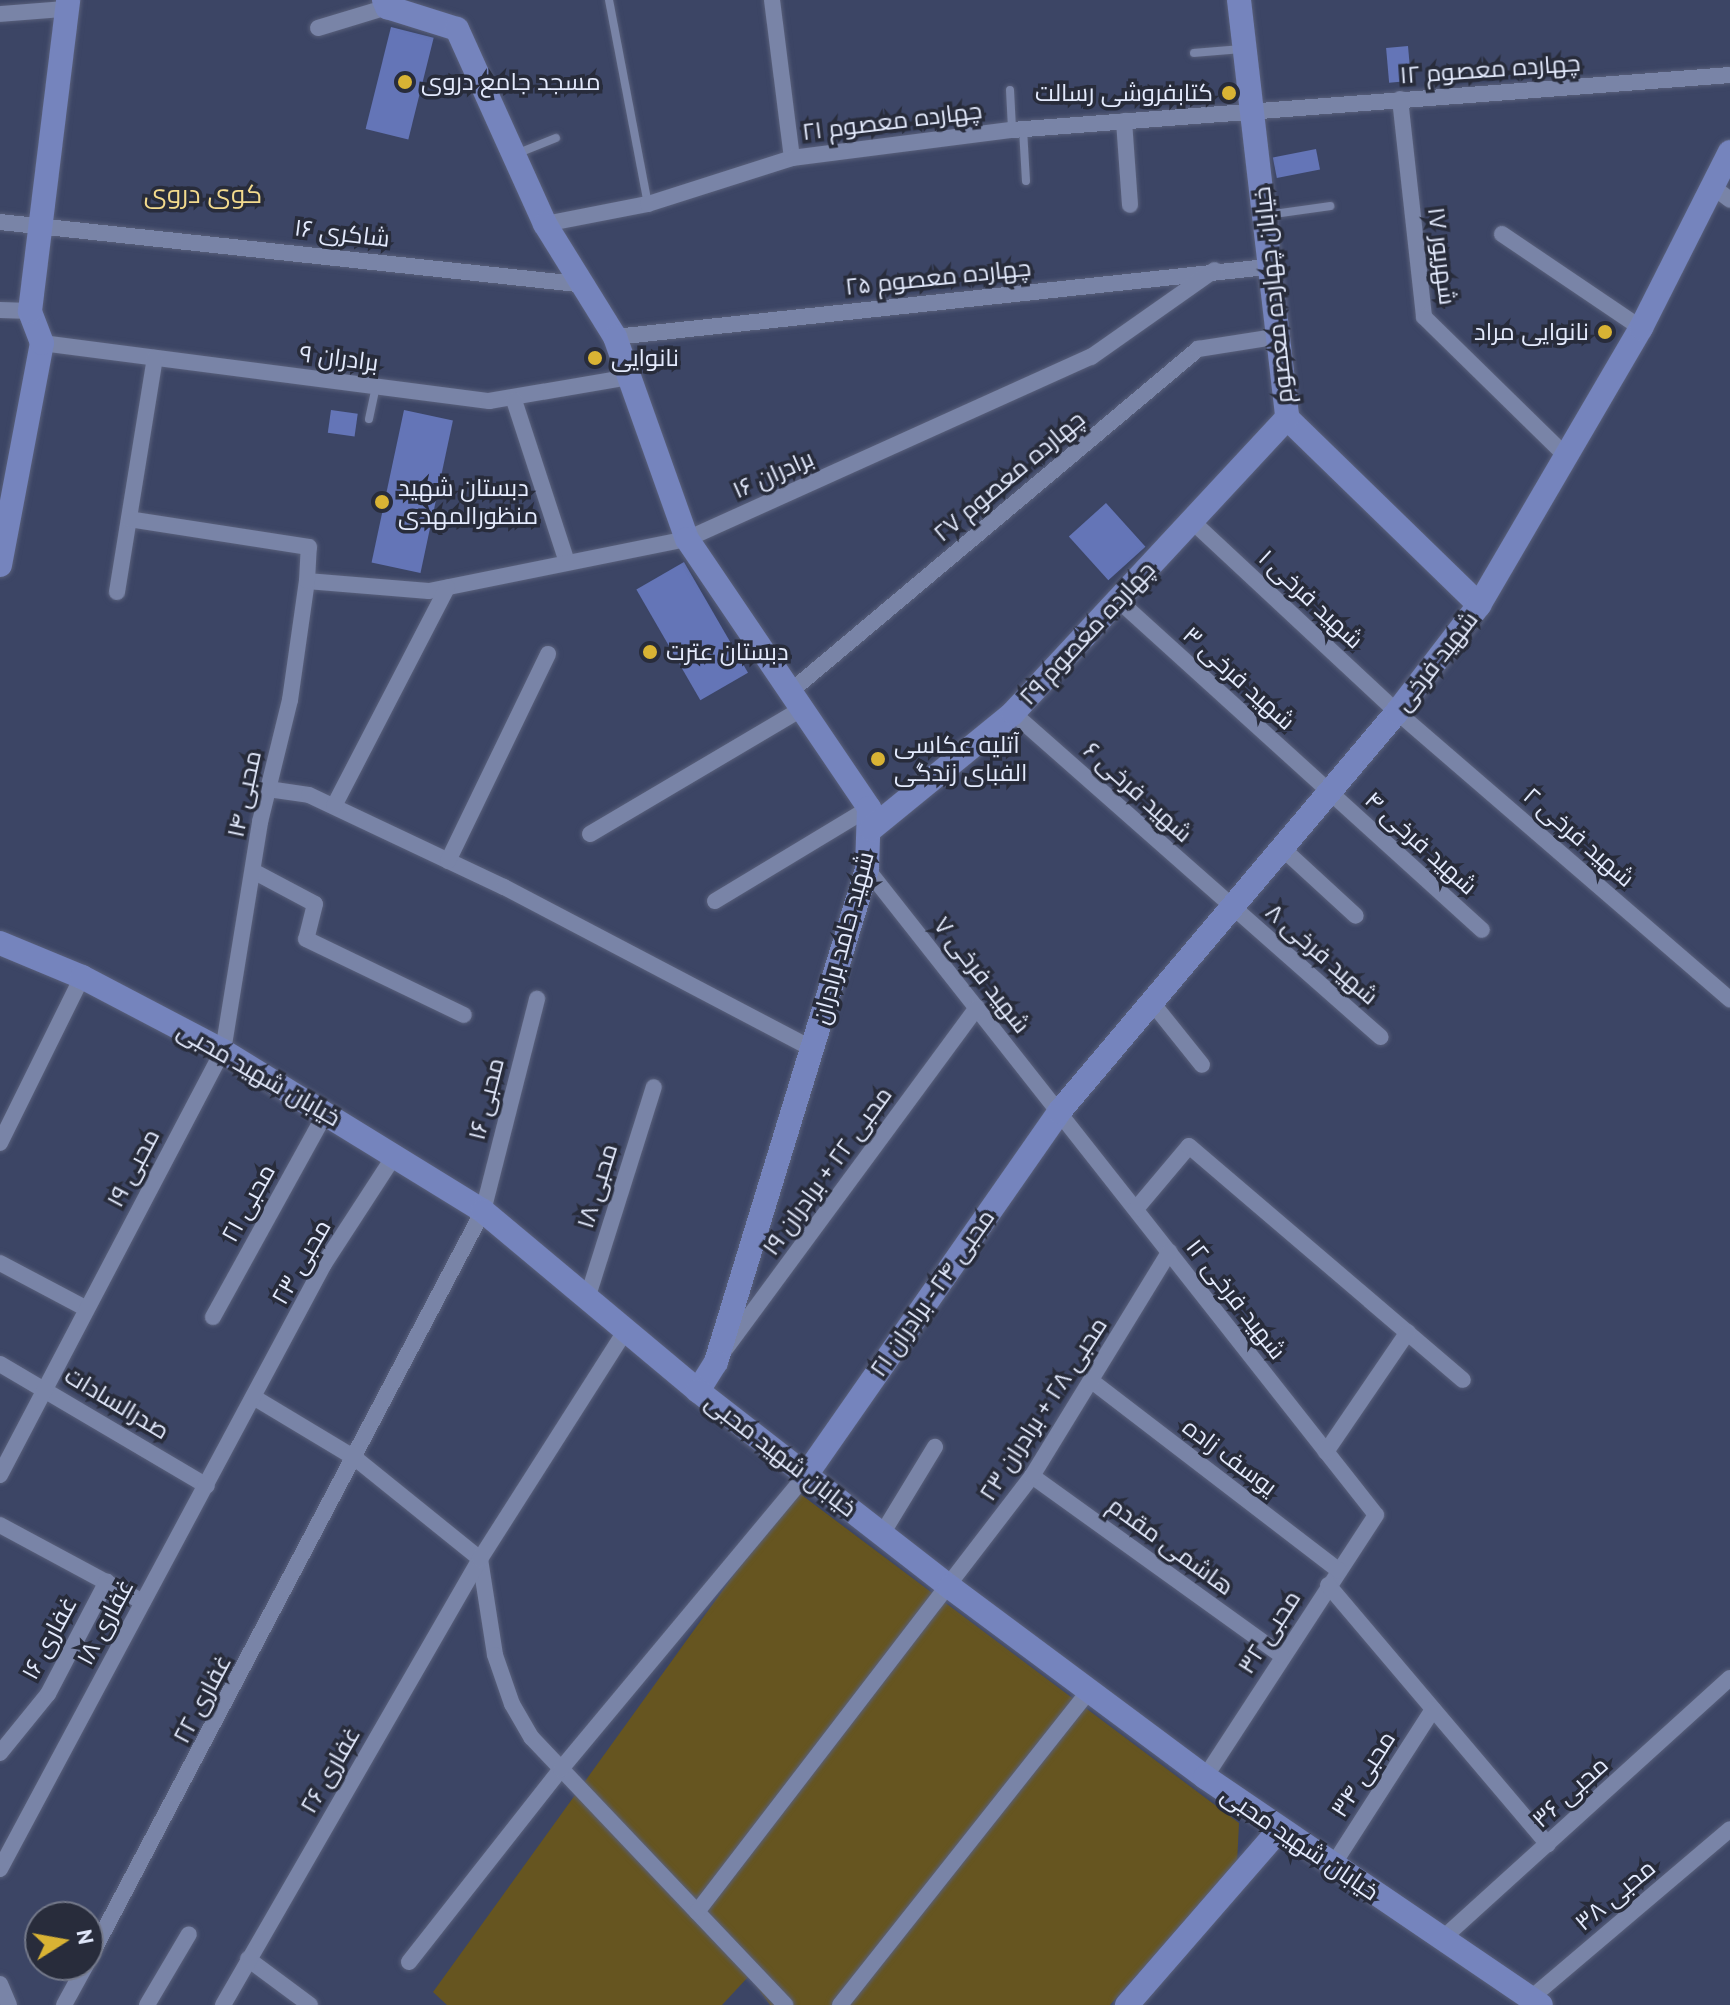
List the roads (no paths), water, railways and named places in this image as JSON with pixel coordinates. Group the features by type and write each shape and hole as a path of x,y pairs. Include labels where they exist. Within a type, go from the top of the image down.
{"street":[{"path":"772,0 792,158"},
{"name":"خیابان چهارده معصوم","path":"1239,0 1275,337 1287,418 1479,605"},
{"path":"0,14 66,4 45,223 30,311 42,343 0,565"},
{"path":"318,28 386,4 457,29 545,224 587,285 615,337 687,539 796,700 870,819 715,901"},
{"name":"چهارده معصوم ۱۲","path":"1253,110 1730,75"},
{"name":"۱۷ شهریور","path":"1400,99 1424,317 1567,457"},
{"name":"چهارده معصوم ۲۱","path":"545,224 648,204 792,158 1018,130 1253,110"},
{"path":"1124,121 1130,205"},
{"name":"شهید فرخی","path":"1059,1112 1150,1000 1397,712 1479,605 1721,193 1730,152"},
{"name":"شاکری ۱۶","path":"0,222 45,223 587,285"},
{"path":"1502,234 1641,328"},
{"name":"چهارده معصوم ۲۵","path":"615,337 1215,270 1267,267"},
{"name":"برادران ۱۶","path":"307,581 429,591 687,539 1091,357 1215,270"},
{"path":"0,310 30,311"},
{"name":"چهارده معصوم ۲۷","path":"590,834 796,700 1198,349 1275,337"},
{"name":"برادران ۹","path":"42,343 376,386 514,400 629,377"},
{"path":"117,592 155,358"},
{"path":"514,400 567,562"},
{"name":"چهارده معصوم ۲۹","path":"870,819 1013,713 1287,418"},
{"name":"محبی ۱۴","path":"129,519 309,547 290,700 268,789 223,1051"},
{"name":"شهید فرخی ۱","path":"1192,521 1397,712"},
{"path":"334,806 447,588"},
{"name":"شهید فرخی ۳","path":"1118,600 1328,792"},
{"path":"448,861 548,654"},
{"name":"شهید فرخی ۲","path":"1397,712 1730,999"},
{"name":"شهید فرخی ۶","path":"1013,713 1232,908"},
{"path":"268,789 309,795 334,806 448,861 813,1049"},
{"name":"شهید فرخی ۴","path":"1328,792 1482,930"},
{"name":"شهید حامد برادران","path":"698,1391 716,1362 813,1049 867,869 870,819"},
{"path":"1282,848 1356,916"},
{"name":"شهید فرخی ۷","path":"867,869 1059,1112"},
{"path":"253,871 315,904 306,939 464,1015"},
{"name":"شهید فرخی ۸","path":"1232,908 1380,1037"},
{"name":"خیابان شهید محبی","path":"0,943 82,977 223,1051 396,1153 483,1211 698,1391 950,1587 1205,1777 1536,2002"},
{"path":"0,1143 82,977"},
{"name":"محبی ۱۶","path":"355,1458 483,1211 537,999"},
{"path":"1150,1000 1202,1065"},
{"name":"محبی ۲۲ + برادران ۱۹","path":"716,1362 977,1008"},
{"name":"محبی ۱۹","path":"0,1475 43,1387 223,1051"},
{"name":"محبی ۱۸","path":"587,1299 654,1087"},
{"name":"محبی ۲۱","path":"213,1317 326,1112"},
{"name":"شهید فرخی ۱۲","path":"1059,1112 1376,1515"},
{"name":"محبی ۲۴ - برادران ۲۱","path":"806,1475 1059,1112"},
{"path":"1136,1209 1189,1146 1463,1380"},
{"name":"محبی ۲۳","path":"255,1398 324,1264 396,1153"},
{"name":"محبی ۲۸ + برادران ۲۳","path":"697,1912 950,1587 1032,1476 1093,1382 1169,1252"},
{"path":"0,1263 85,1308"},
{"name":"غفاری ۲۶","path":"223,2005 480,1559 625,1331"},
{"path":"1326,1452 1408,1332"},
{"name":"صدرالسادات","path":"0,1364 207,1486"},
{"name":"یوسف زاده","path":"1093,1382 1339,1571"},
{"path":"255,1398 355,1458 480,1559 495,1655 512,1704 532,1738 785,2005"},
{"name":"غفاری ۱۸","path":"0,1869 255,1398"},
{"path":"882,1534 935,1447"},
{"name":"غفاری ۲۲","path":"104,1931 355,1458"},
{"path":"409,1962 561,1769 806,1475"},
{"name":"هاشمی مقدم","path":"1032,1476 1281,1655"},
{"name":"محبی ۳۲","path":"1205,1777 1281,1655 1376,1515"},
{"path":"0,1525 143,1602"},
{"name":"غفاری ۱۶","path":"0,1753 48,1694 107,1581"},
{"path":"1328,1585 1548,1844"},
{"name":"محبی ۳۶","path":"1441,1940 1730,1678"},
{"path":"840,2005 1089,1691"},
{"name":"محبی ۳۴","path":"1333,1865 1433,1709"},
{"path":"1127,2005 1280,1829"},
{"name":"محبی ۳۸","path":"1536,2002 1730,1829"},
{"path":"147,2005 189,1934"},
{"path":"248,1959 310,2005"},
{"name":"غفاری ۲۲","path":"64,2005 77,1981"},
{"path":"0,1984 9,2005"}],"lane":[{"path":"609,0 648,204"},
{"path":"1194,53 1246,49"},
{"path":"1010,90 1026,181"},
{"path":"514,155 556,138"},
{"path":"1263,215 1330,206"},
{"path":"369,419 376,386"}],"place":[{"name":"مسجد جامع دروی","path":"405,82"},
{"name":"کتابفروشی رسالت","path":"1229,93"},
{"name":"نانوایی مراد","path":"1605,332"},
{"name":"نانوایی","path":"595,358"},
{"name":"دبستان شهید منظورالمهدی","path":"382,502"},
{"name":"دبستان عترت","path":"650,652"},
{"name":"آتلیه عکاسی الفبای زندگی","path":"878,759"}],"district":[{"name":"کوی دروی","path":"203,194"}]}
